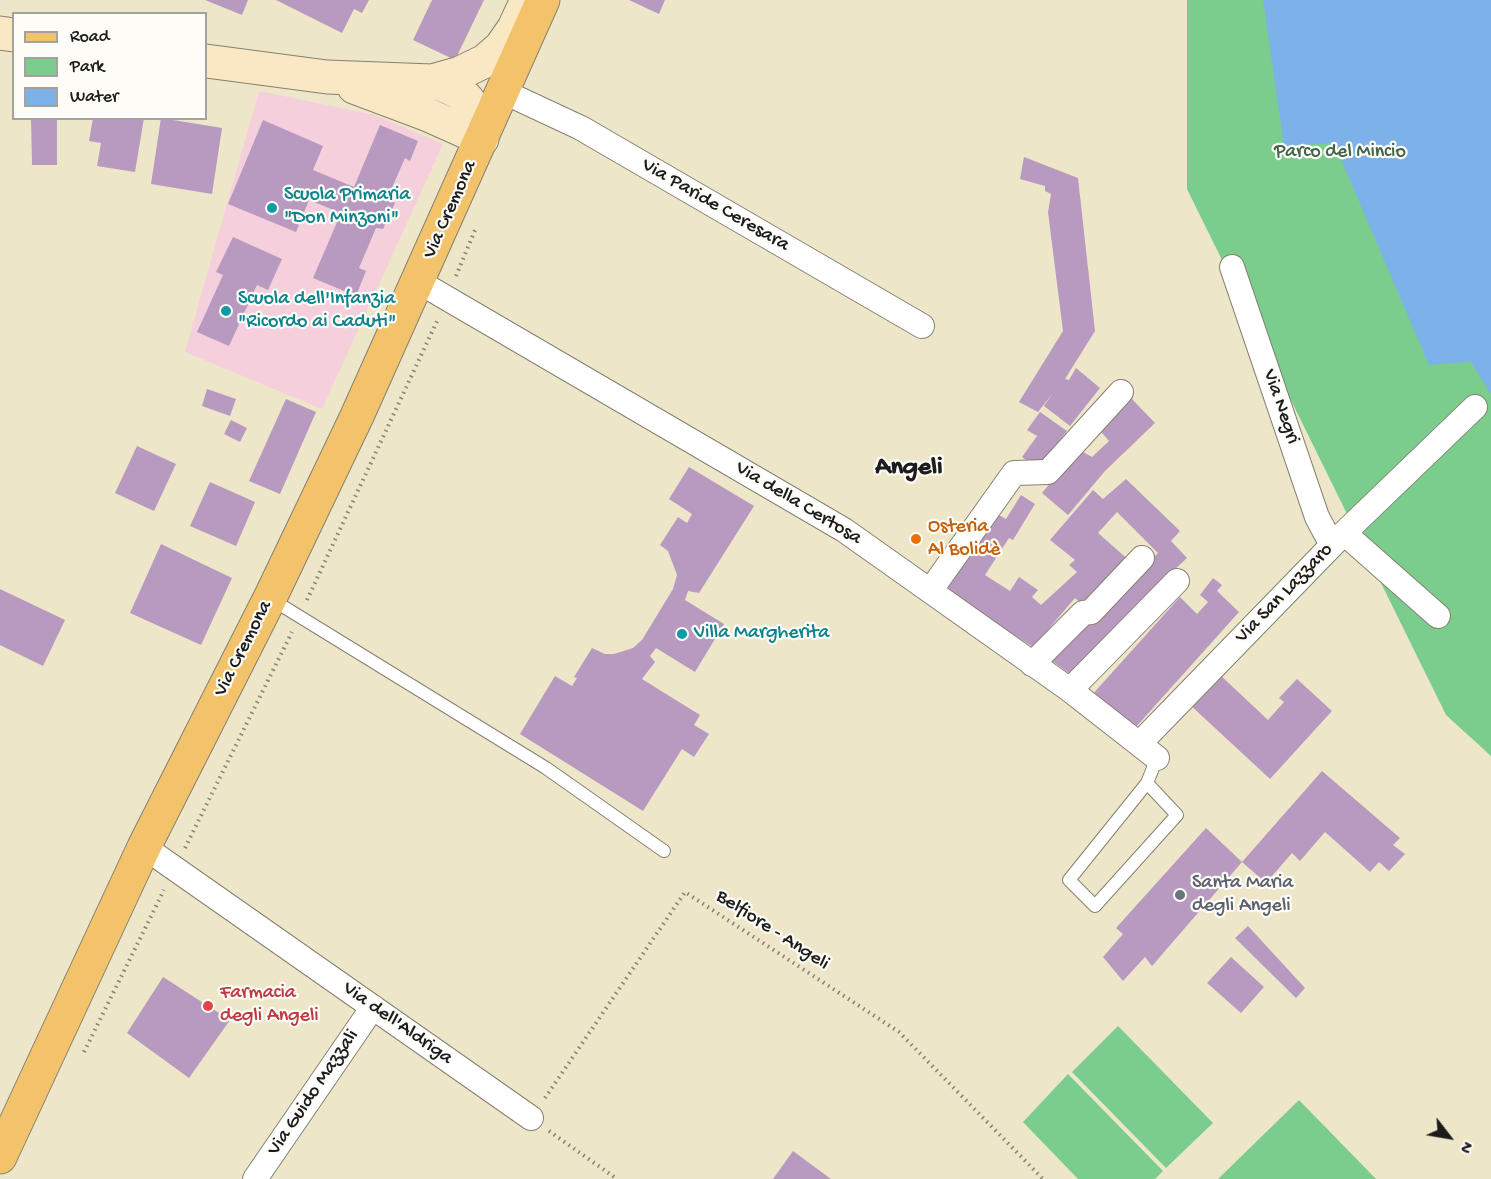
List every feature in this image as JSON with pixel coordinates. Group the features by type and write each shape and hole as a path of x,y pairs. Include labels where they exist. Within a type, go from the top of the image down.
{"main road":[{"path":"432,81 476,65 501,47 514,28 527,0"},
{"name":"Via Cremona","path":"0,1157 144,847 270,598 419,282 543,0"},
{"path":"207,61 327,77 432,81 463,93 473,106 482,139"},
{"path":"327,77 426,114 482,139"}],"street":[{"name":"Via Paride Ceresara","path":"504,92 581,128 922,326"},
{"name":"Via Negri","path":"1232,267 1317,517 1338,539"},
{"name":"Via della Certosa","path":"419,282 844,530 1070,690 1148,751"},
{"path":"930,591 1014,473 1048,472 1121,392"},
{"path":"1338,539 1475,407"},
{"name":"Via San Lazzaro","path":"1148,751 1338,539 1438,616"},
{"path":"1032,664 1083,613 1092,612 1142,558"},
{"path":"1070,690 1177,581"},
{"name":"Via dell'Aldriga","path":"144,847 531,1118"},
{"name":"Via Guido Mazzali","path":"255,1179 373,1006"}],"lane":[{"path":"270,598 546,768 664,851"},
{"path":"1146,783 1177,814 1095,906 1069,880 1146,783 1148,751"}],"path":[{"name":"Belfiore - Angeli","path":"531,1118 685,892 898,1032 1043,1179"},
{"path":"531,1118 617,1179"}],"shaded area":[{"path":"259,91 375,115 443,144 322,409 185,352"}],"green space":[{"name":"Parco del Mincio","path":"1187,0 1491,0 1491,756 1446,715 1187,189"},
{"path":"1118,1026 1213,1123 1166,1168 1072,1072"},
{"path":"1068,1074 1163,1171 1155,1179 1078,1179 1023,1122"},
{"path":"1299,1100 1376,1179 1218,1179"}],"water":[{"path":"1263,0 1491,0 1491,394 1471,362 1429,365 1334,143 1284,146"}],"building":[{"path":"205,0 248,0 242,15"},
{"path":"276,0 369,0 362,13 354,9 342,33"},
{"path":"432,0 484,0 455,60 413,40"},
{"path":"629,0 665,0 659,14"},
{"path":"31,120 57,120 57,165 32,165"},
{"path":"93,120 144,120 135,172 97,166 101,143 89,141"},
{"path":"161,120 222,128 212,194 151,184"},
{"name":"Scuola Primaria \"Don Minzoni\"","path":"263,120 323,146 313,170 354,187 380,125 418,141 410,161 405,158 387,199 395,203 383,229 376,228 359,268 366,271 356,296 313,278 341,213 309,200 296,232 228,204"},
{"path":"1024,157 1078,178 1095,331 1065,379 1069,380 1076,368 1100,388 1070,426 1044,406 1053,393 1038,412 1019,402 1063,331 1048,212 1051,194 1045,191 1045,186 1020,179"},
{"name":"Scuola dell'Infanzia \"Ricordo ai Caduti\"","path":"233,237 282,259 268,290 257,285 229,346 197,332 223,275 216,272"},
{"path":"207,389 236,399 230,416 202,406"},
{"path":"1130,397 1155,423 1105,471 1068,515 1042,493 1078,449 1092,457 1109,441 1097,427"},
{"path":"286,399 316,412 280,494 249,481"},
{"path":"1040,412 1067,431 1038,469 1022,457 1037,436 1027,430"},
{"path":"231,420 247,428 240,442 224,434"},
{"path":"137,446 176,464 154,511 115,493"},
{"name":"Villa Margherita","path":"689,467 754,506 699,593 688,591 685,600 724,624 695,672 656,648 650,656 655,662 642,679 700,715 694,725 709,734 694,757 682,749 643,811 520,734 555,676 572,686 577,678 574,677 592,648 605,654 614,654 633,648 642,640 673,589 677,575 668,551 660,545 678,517 687,523 692,514 669,499"},
{"path":"1126,479 1180,531 1171,541 1187,558 1130,611 1073,676 1051,660 1158,553 1117,512 1098,533 1131,562 1088,609 1075,598 1033,647 941,588 997,514 1006,519 1021,495 1035,504 1013,540 1009,538 985,575 1010,591 1019,577 1038,590 1032,597 1041,605 1077,572 1069,565 1075,560 1050,540 1093,490 1103,499"},
{"path":"210,482 255,502 236,546 190,526"},
{"path":"161,544 232,578 201,645 130,613"},
{"path":"1213,578 1222,585 1217,591 1239,612 1135,728 1091,696 1180,597 1197,614 1208,602 1200,595"},
{"path":"0,589 65,620 43,666 0,645"},
{"path":"1218,673 1268,720 1284,702 1279,698 1297,679 1332,711 1270,779 1188,703"},
{"path":"1322,771 1400,838 1393,845 1405,854 1389,871 1379,862 1370,872 1325,832 1300,861 1292,853 1266,883 1242,862"},
{"name":"Santa Maria degli Angeli","path":"1206,828 1242,862 1152,966 1145,957 1123,981 1103,957 1123,934 1116,928"},
{"path":"1248,926 1305,988 1296,998 1235,938"},
{"path":"1231,957 1264,987 1241,1013 1207,983"},
{"path":"163,977 230,1020 189,1078 127,1033"},
{"path":"793,1151 831,1179 773,1179"}],"place":[{"name":"Scuola Primaria \"Don Minzoni\"","path":"272,208"},
{"name":"Scuola dell'Infanzia \"Ricordo ai Caduti\"","path":"226,311"},
{"name":"Osteria Al Bolidè","path":"916,539"},
{"name":"Villa Margherita","path":"682,634"},
{"name":"Santa Maria degli Angeli","path":"1180,895"},
{"name":"Farmacia degli Angeli","path":"208,1006"}],"district":[{"name":"Angeli","path":"909,469"}]}
